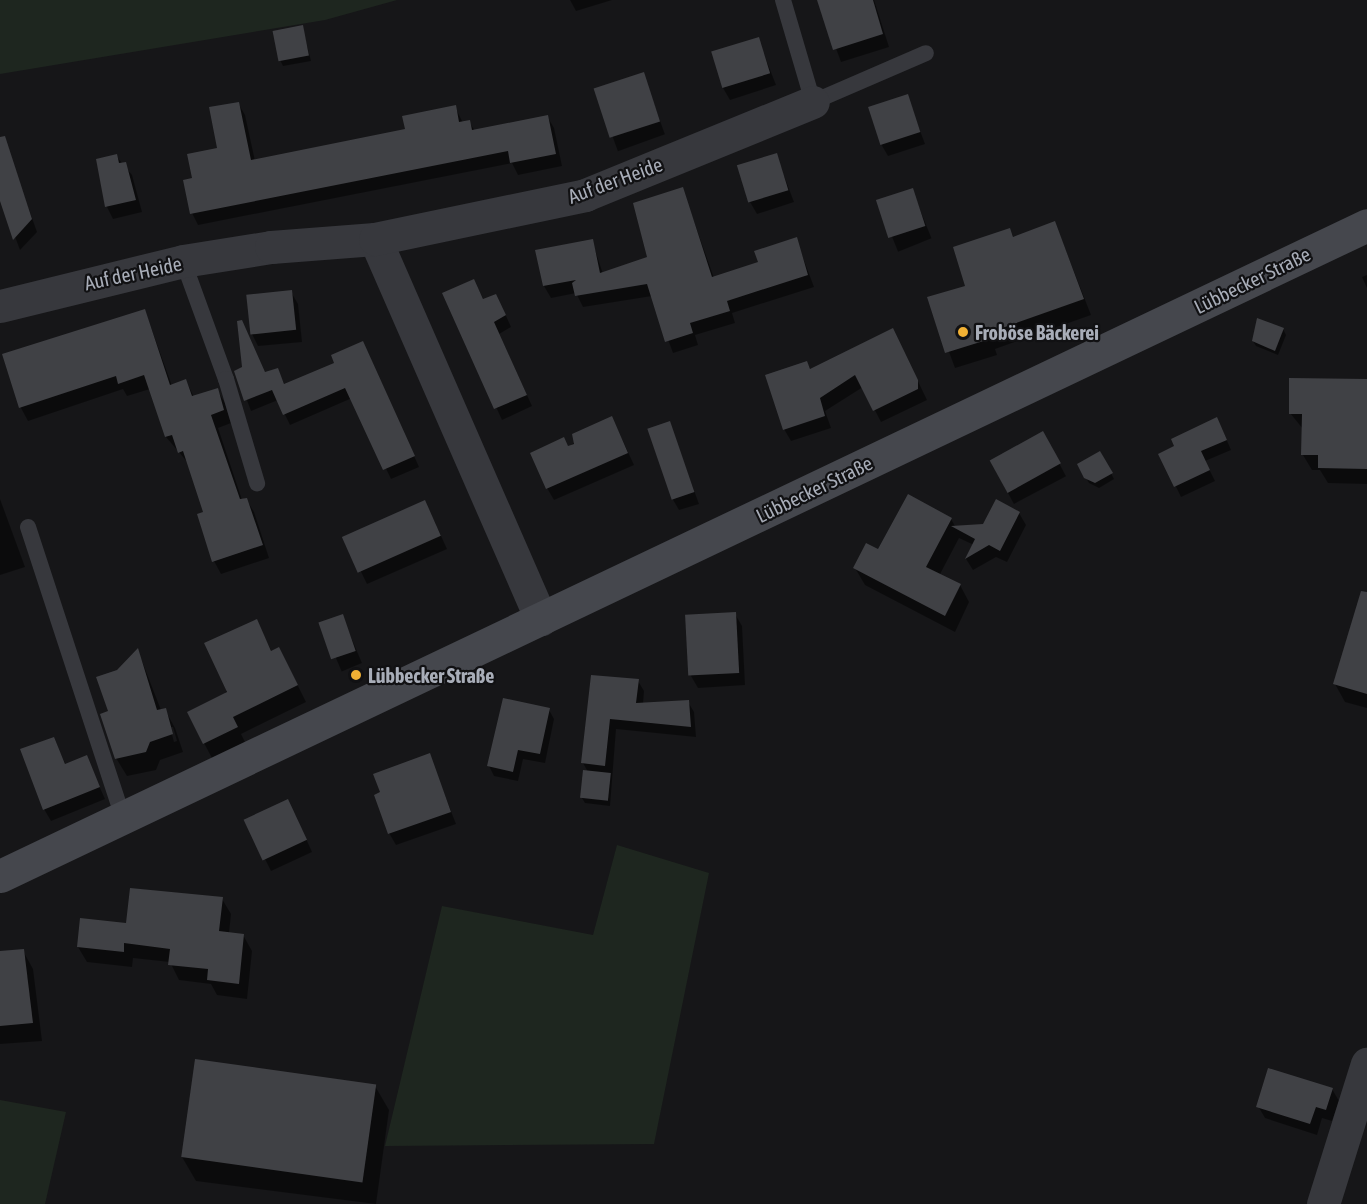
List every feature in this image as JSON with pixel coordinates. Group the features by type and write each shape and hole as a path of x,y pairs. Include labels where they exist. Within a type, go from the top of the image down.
{"main road":[{"name":"Lübbecker Straße","path":"0,876 1367,225"}],"street":[{"name":"Auf der Heide","path":"0,306 183,261 271,247 375,239 585,195 813,102"},
{"path":"375,239 541,619"},
{"path":"1323,1204 1367,1064"}],"lane":[{"path":"783,0 813,102 926,53"},
{"path":"183,261 226,379 257,483"},
{"path":"28,526 123,818"}],"shaded area":[{"path":"0,0 397,0 325,20 0,74"},
{"path":"617,845 709,873 654,1144 385,1146 442,906 593,935"},
{"path":"0,1100 66,1112 45,1204 0,1204"}],"building":[{"path":"817,0 873,0 883,34 833,50"},
{"path":"303,25 309,55 278,61 273,31"},
{"path":"759,37 770,73 722,88 711,52"},
{"path":"644,72 660,121 610,138 594,88"},
{"path":"908,94 920,132 880,145 868,107"},
{"path":"239,102 251,160 405,129 402,116 456,105 459,122 470,120 472,130 548,115 556,154 510,163 508,151 190,214 183,180 192,178 187,154 217,148 209,107"},
{"path":"5,136 32,219 13,240 0,201 0,137"},
{"path":"777,153 788,190 748,203 737,165"},
{"path":"117,154 119,163 126,162 136,200 105,207 96,159"},
{"path":"683,187 712,277 758,262 754,251 797,237 808,275 727,301 730,311 690,323 693,333 665,342 647,284 575,296 572,283 576,280 543,286 535,250 593,239 600,273 647,257 633,203"},
{"path":"913,188 925,226 888,238 876,200"},
{"path":"1055,221 1084,299 988,333 990,339 945,353 927,297 965,286 953,247 1010,228 1013,237"},
{"path":"474,279 483,299 496,294 506,315 494,322 527,395 494,409 442,293"},
{"path":"292,290 296,330 250,335 246,295"},
{"path":"145,309 170,385 186,379 192,396 218,388 224,410 211,415 240,499 247,498 263,545 212,562 197,514 203,512 183,451 178,453 172,435 165,437 144,375 118,384 116,376 19,408 2,354"},
{"path":"1257,318 1284,328 1275,351 1252,341"},
{"path":"242,320 265,372 278,368 284,384 334,363 331,355 363,341 415,456 383,470 345,388 283,415 272,390 244,401 234,371 242,367 237,321"},
{"path":"893,328 918,380 918,389 873,411 855,375 820,398 825,416 783,430 765,375 807,361 810,369"},
{"path":"1289,378 1367,379 1367,469 1318,468 1318,455 1301,455 1302,414 1289,414"},
{"path":"612,416 628,453 546,489 530,453 564,437 568,446 574,444 572,434"},
{"path":"1217,417 1227,440 1201,451 1210,470 1174,487 1158,454 1174,446 1171,439"},
{"path":"670,421 694,492 672,500 647,429"},
{"path":"1043,431 1061,463 1008,493 990,461"},
{"path":"1100,451 1113,473 1095,483 1084,478 1077,464"},
{"path":"908,494 952,518 926,567 961,584 945,616 853,568 866,543 878,549"},
{"path":"996,499 1020,512 1000,551 989,545 965,559 975,539 951,526 983,524"},
{"path":"425,500 441,536 358,573 342,537"},
{"path":"1361,591 1367,592 1367,694 1333,684"},
{"path":"736,612 739,673 688,676 685,615"},
{"path":"343,614 356,651 331,659 318,622"},
{"path":"257,619 271,651 279,647 298,685 233,717 238,727 203,744 187,712 227,692 204,643"},
{"path":"138,648 157,710 166,708 173,734 150,742 146,752 115,759 100,714 108,711 96,677 117,670"},
{"path":"591,675 639,679 636,703 689,700 691,727 610,719 605,766 581,763"},
{"path":"503,698 550,708 540,754 518,750 513,772 487,766"},
{"path":"54,737 65,764 87,755 100,787 43,810 20,749"},
{"path":"430,753 451,812 388,834 374,795 380,792 373,774"},
{"path":"583,770 611,773 608,801 580,798"},
{"path":"288,799 307,840 263,860 244,820"},
{"path":"130,888 223,897 219,931 244,934 239,984 207,980 208,969 168,965 170,949 124,943 124,952 77,947 80,918 126,923"},
{"path":"24,949 33,1023 0,1026 0,951"},
{"path":"195,1059 376,1084 362,1183 181,1157"},
{"path":"1268,1068 1333,1088 1326,1110 1316,1107 1310,1124 1256,1107"}],"place":[{"name":"Froböse Bäckerei","path":"963,332"},
{"name":"Lübbecker Straße","path":"356,675"}]}
